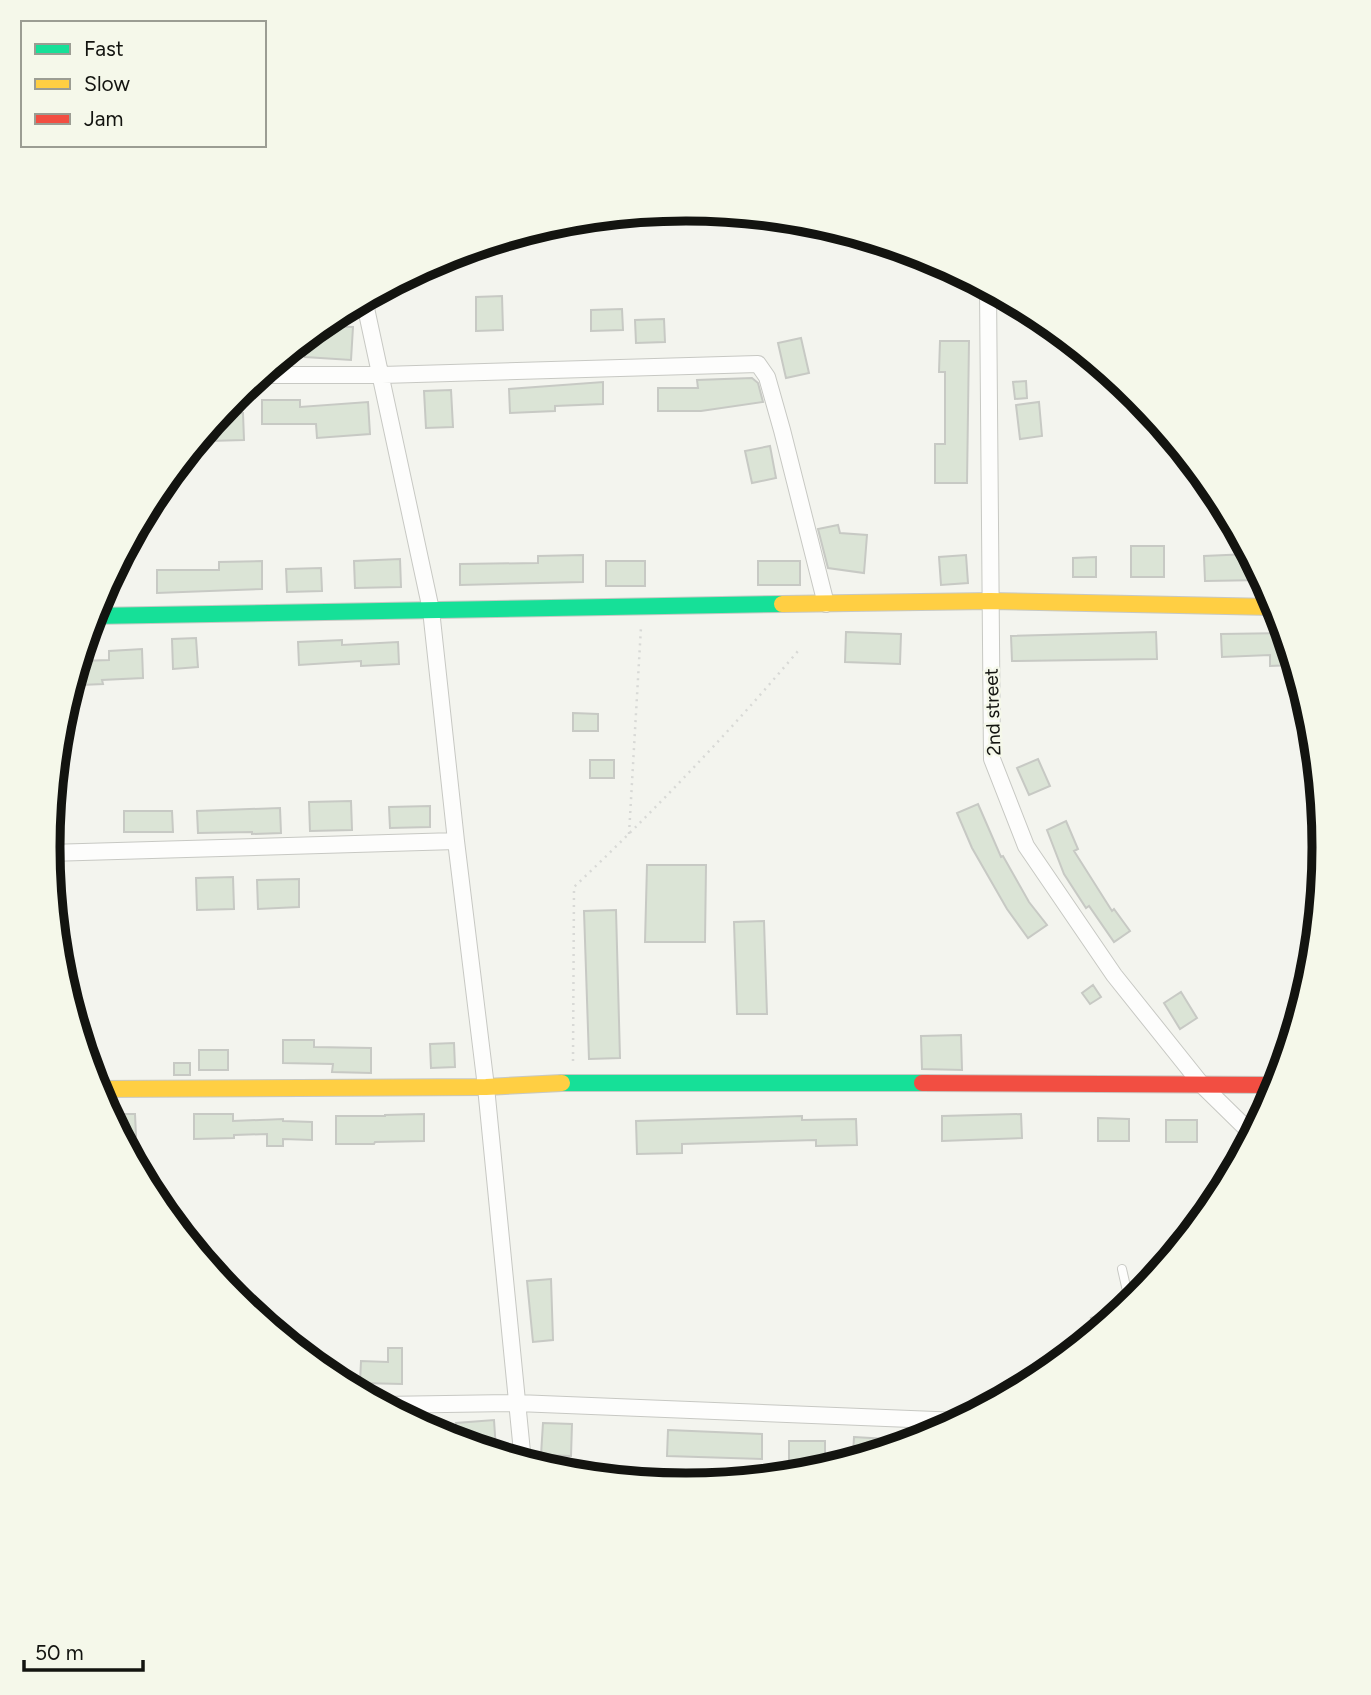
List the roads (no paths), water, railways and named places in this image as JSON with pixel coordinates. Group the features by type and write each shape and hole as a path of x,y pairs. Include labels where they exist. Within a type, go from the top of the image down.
{"street":[{"name":"2nd street","path":"988,299 992,759 1026,846 1114,975 1202,1085 1245,1128"},
{"path":"366,309 431,610 486,1087 522,1452"},
{"path":"274,376 758,364 767,377 780,420 826,604"},
{"path":"104,616 990,601 1263,607"},
{"path":"60,853 456,841"},
{"path":"108,1089 486,1087 573,1082 1265,1085"},
{"path":"401,1405 517,1404 938,1420"}],"lane":[{"path":"1122,1269 1127,1291"}]}
